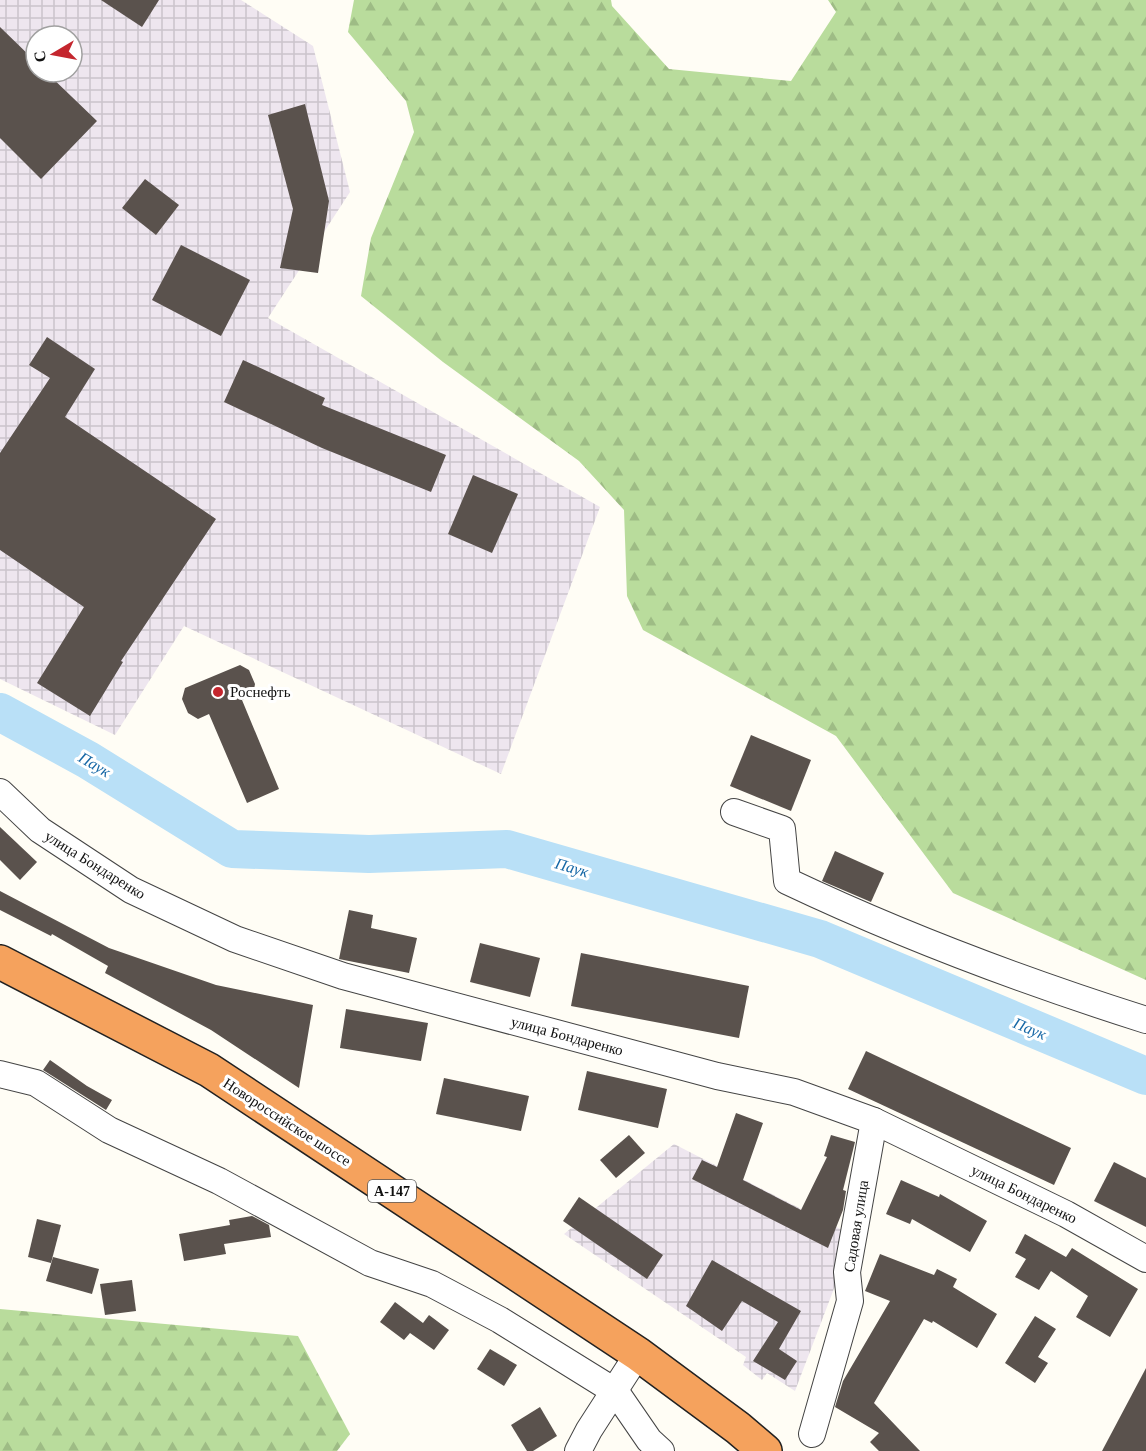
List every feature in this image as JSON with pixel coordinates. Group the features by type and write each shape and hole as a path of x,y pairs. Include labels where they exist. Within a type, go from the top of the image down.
{"highway":[{"name":"Новороссийское шоссе","path":"0,962 209,1070 638,1354 738,1428 765,1451"}],"street":[{"name":"улица Бондаренко","path":"0,792 40,830 131,890 235,939 343,976 717,1076 794,1092 874,1121 1066,1214 1146,1259"},
{"path":"734,812 782,830 787,881 881,926 1048,989 1146,1020"},
{"path":"0,1074 36,1083 109,1130 219,1181 370,1263 432,1284 518,1331 616,1392 649,1440 661,1451"},
{"name":"Садовая улица","path":"812,1434 850,1301 847,1272 874,1121"},
{"path":"578,1451 638,1354"}],"shaded area":[{"path":"0,0 241,0 313,46 350,192 268,318 600,507 501,774 184,626 115,735 0,679"},
{"path":"674,1144 854,1236 795,1391 767,1373 762,1380 743,1365 746,1357 564,1234"}],"green space":[{"path":"354,0 611,0 612,6 669,69 791,81 836,12 828,0 1146,0 1146,980 953,893 836,736 643,630 627,596 624,510 579,461 443,362 361,296 371,238 414,132 406,101 348,32"},
{"path":"0,1309 298,1336 350,1434 337,1451 0,1451"}],"building":[{"path":"101,0 159,0 142,27"},
{"path":"0,27 24,50 24,84 58,84 97,121 41,179 0,138"},
{"path":"305,104 329,201 318,273 280,268 293,209 268,115"},
{"path":"145,179 179,205 156,235 122,208"},
{"path":"181,245 250,280 221,336 152,300"},
{"path":"47,337 95,369 65,417 216,519 121,661 123,662 90,716 37,683 84,607 0,550 0,453 50,378 29,365"},
{"path":"243,360 325,398 322,405 446,455 431,492 322,448 224,402"},
{"path":"473,475 518,494 492,553 448,534"},
{"path":"240,665 249,670 255,684 253,695 242,700 279,789 247,803 209,714 198,719 188,713 182,699 185,688"},
{"path":"751,735 811,760 791,811 730,786"},
{"path":"0,827 37,862 20,880 0,860"},
{"path":"835,851 884,873 871,902 822,881"},
{"path":"0,891 109,948 216,985 313,1005 299,1088 211,1030 105,973 108,966 52,934 51,936 0,910"},
{"path":"349,910 373,915 371,928 417,938 409,973 339,959"},
{"path":"480,943 540,958 530,997 470,982"},
{"path":"581,953 749,986 739,1038 571,1006"},
{"path":"346,1009 428,1023 421,1061 340,1048"},
{"path":"866,1051 1071,1148 1054,1185 848,1089"},
{"path":"50,1060 112,1100 106,1110 43,1070"},
{"path":"587,1071 667,1089 658,1128 578,1110"},
{"path":"444,1078 529,1096 521,1131 436,1114"},
{"path":"736,1113 763,1123 743,1180 801,1210 827,1157 824,1156 831,1135 855,1142 843,1190 846,1191 843,1210 828,1248 692,1179 702,1160 717,1167"},
{"path":"629,1135 645,1153 616,1178 600,1160"},
{"path":"1114,1162 1146,1178 1146,1227 1094,1201"},
{"path":"901,1180 939,1197 940,1194 987,1221 970,1252 912,1219 910,1224 886,1214"},
{"path":"579,1197 663,1255 647,1279 563,1221"},
{"path":"252,1216 269,1225 271,1237 224,1244 226,1254 184,1261 179,1234 230,1225 229,1220"},
{"path":"37,1219 61,1225 51,1263 28,1257"},
{"path":"1025,1234 1066,1257 1072,1248 1138,1289 1110,1337 1076,1317 1088,1296 1051,1271 1039,1290 1015,1277 1026,1259 1015,1253"},
{"path":"880,1254 934,1275 937,1269 957,1279 953,1287 997,1314 977,1348 933,1321 932,1323 924,1319 874,1403 920,1451 879,1451 870,1442 879,1433 835,1407 843,1381 890,1301 865,1291"},
{"path":"53,1257 99,1269 92,1294 46,1281"},
{"path":"712,1260 801,1311 779,1349 797,1361 785,1380 753,1361 778,1322 742,1301 722,1331 686,1306"},
{"path":"132,1280 136,1311 105,1315 100,1284"},
{"path":"395,1302 423,1323 429,1315 449,1330 434,1350 410,1333 404,1340 380,1322"},
{"path":"1035,1316 1056,1329 1038,1357 1048,1363 1035,1383 1005,1363"},
{"path":"490,1349 517,1365 504,1386 477,1369"},
{"path":"1146,1368 1146,1451 1102,1451"},
{"path":"540,1407 557,1436 533,1451 527,1451 511,1425"}],"waterway":[{"name":"Паук","path":"0,712 88,760 232,849 369,854 507,849 820,939 1146,1076"}],"place":[{"name":"Роснефть","path":"218,692"}]}
